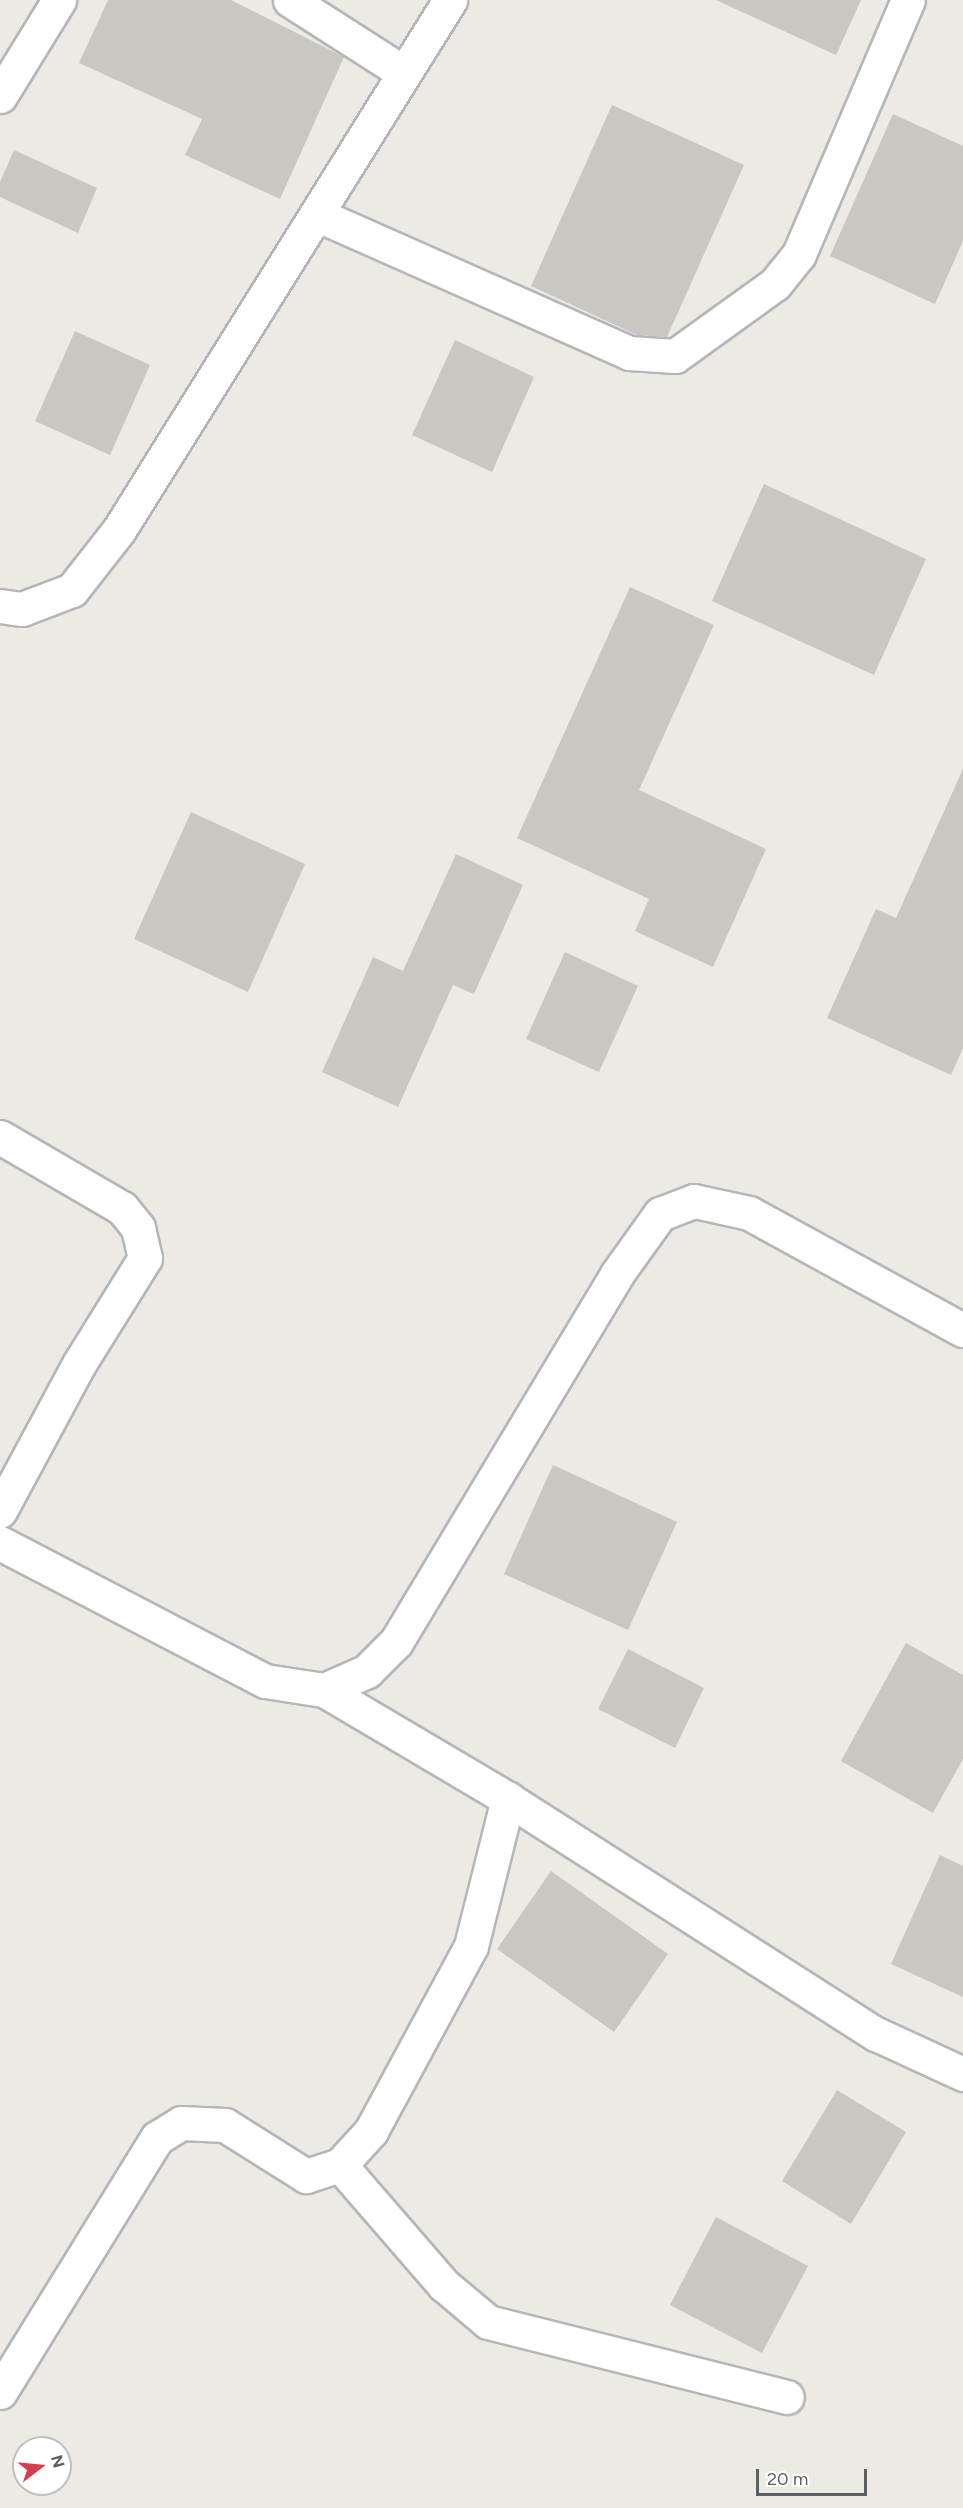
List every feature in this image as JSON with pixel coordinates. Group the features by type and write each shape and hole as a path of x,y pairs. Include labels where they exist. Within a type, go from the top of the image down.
{"street":[{"path":"0,96 59,0"},
{"path":"290,0 404,74"},
{"path":"0,606 22,609 72,590 119,530 318,215 450,0"},
{"path":"318,215 629,353 652,358 675,356 775,284 799,254 908,0"},
{"path":"0,1137 122,1208 138,1228 145,1258 79,1365 0,1511"},
{"path":"324,1690 367,1671 396,1642 617,1274 660,1214 694,1201 748,1213 963,1330"},
{"path":"0,1543 265,1681 324,1690 508,1799 876,2034 963,2074"},
{"path":"0,2392 157,2138 181,2123 225,2125 306,2176 340,2165 371,2131 471,1946 508,1799"},
{"path":"340,2165 444,2285 488,2322 787,2397"}],"building":[{"path":"108,0 231,0 344,57 280,199 185,155 202,119 79,63"},
{"path":"716,0 861,0 836,55"},
{"path":"612,105 744,165 667,337 637,335 531,286"},
{"path":"893,114 963,146 963,241 935,304 830,256"},
{"path":"14,150 97,188 78,233 0,197 0,182"},
{"path":"75,331 150,365 110,455 35,421"},
{"path":"455,340 534,377 492,472 412,435"},
{"path":"764,484 926,559 874,675 712,601"},
{"path":"630,587 714,625 639,790 766,849 713,967 635,931 649,899 517,838"},
{"path":"963,769 963,1048 951,1075 827,1018 876,909 896,918"},
{"path":"191,812 305,864 248,992 134,939"},
{"path":"456,854 523,885 474,994 453,985 398,1107 322,1072 373,957 403,971"},
{"path":"565,952 638,986 599,1072 526,1039"},
{"path":"553,1465 677,1522 628,1630 504,1574"},
{"path":"906,1643 963,1675 963,1759 933,1813 841,1761"},
{"path":"628,1649 704,1688 675,1748 598,1709"},
{"path":"940,1855 963,1866 963,1997 891,1964"},
{"path":"551,1871 668,1954 614,2032 497,1949"},
{"path":"837,2090 906,2132 851,2224 782,2181"},
{"path":"716,2217 808,2266 762,2353 670,2305"}]}
